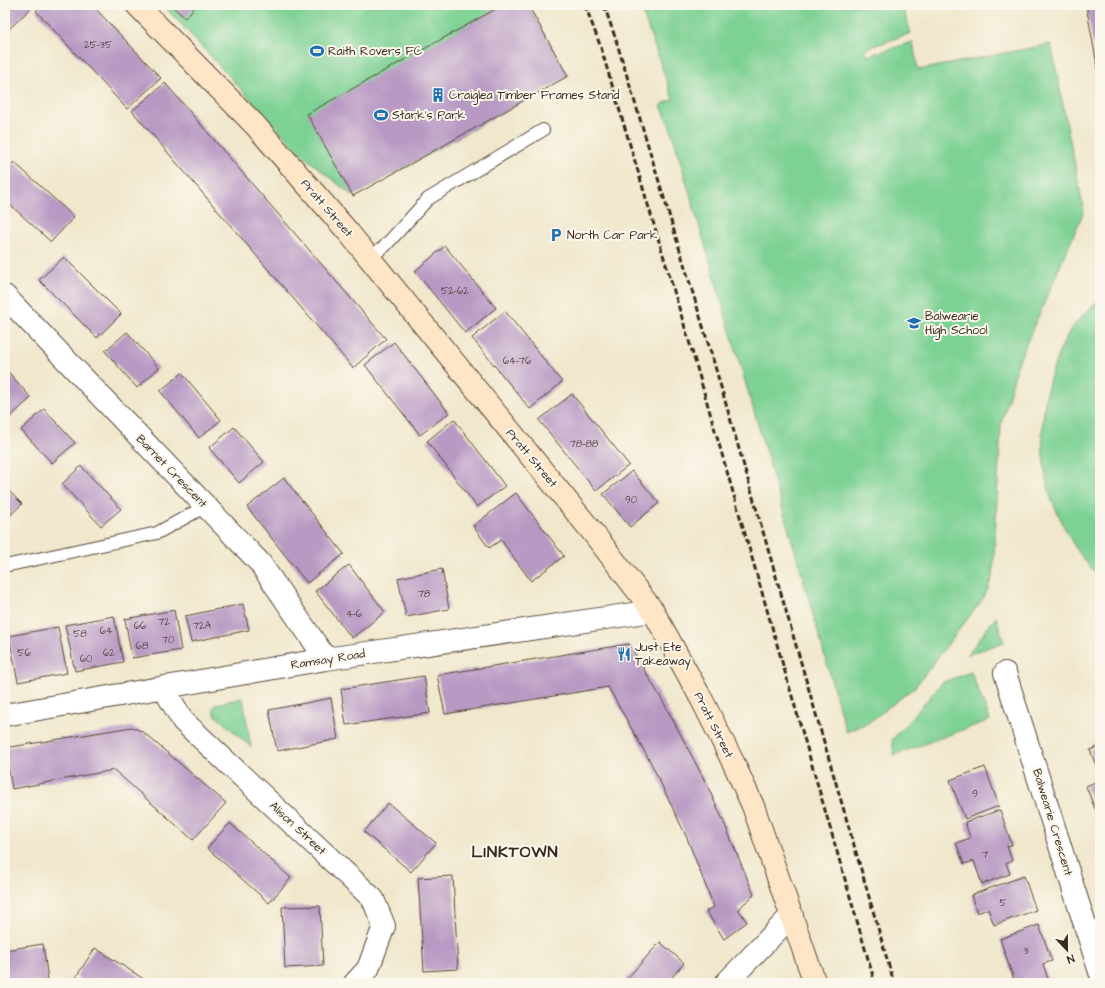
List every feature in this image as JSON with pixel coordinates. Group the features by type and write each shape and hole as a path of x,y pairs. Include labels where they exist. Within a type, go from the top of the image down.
{"main road":[{"name":"Pratt Street","path":"137,5 255,124 369,258 594,534 653,611 702,700 753,806 815,983"}],"street":[{"name":"Barnet Crescent","path":"5,296 260,563 326,658"},
{"name":"Ramsay Road","path":"5,715 326,658 653,611"},
{"name":"Balwearie Crescent","path":"1005,673 1100,972"},
{"name":"Alison Street","path":"164,686 183,721 373,899 384,926 368,969 355,983"},
{"path":"726,983 792,915"}],"lane":[{"path":"369,258 385,246 428,199 543,130"},
{"path":"5,566 157,533 206,506"}],"green space":[{"name":"Stark's Park","path":"163,5 528,5 568,76 353,196 302,155"},
{"name":"Balwearie High School","path":"640,5 902,5 911,33 865,49 867,56 913,42 918,70 1051,44 1084,211 1018,363 1001,425 993,575 985,596 915,687 868,723 846,732 800,568 671,130 661,105 673,99"},
{"path":"1100,299 1100,577 1078,551 1053,503 1046,477 1042,434 1047,392 1052,372 1060,351 1072,328"},
{"path":"996,617 1004,642 967,655"},
{"path":"971,672 990,720 894,755 892,740 943,682"},
{"path":"243,698 251,747 214,714 213,708 216,704"}],"building":[{"path":"5,5 34,5 5,33"},
{"path":"43,5 92,5 161,78 127,109 36,11"},
{"path":"171,5 197,5 185,18"},
{"name":"Craiglea Timber Frames Stand","path":"503,5 528,5 568,76 353,196 307,114"},
{"path":"1086,5 1100,5 1100,76 1099,76"},
{"path":"165,83 386,339 353,368 132,111"},
{"path":"14,162 74,217 51,242 5,200 5,171"},
{"path":"445,246 496,308 465,333 415,271"},
{"path":"64,257 121,314 97,338 39,280"},
{"path":"505,311 562,382 530,409 472,338"},
{"path":"127,332 159,368 137,388 105,351"},
{"path":"394,342 449,413 420,435 365,365"},
{"path":"5,368 31,398 9,418 5,413"},
{"path":"182,373 221,420 199,438 160,391"},
{"path":"572,394 629,465 596,491 539,420"},
{"path":"44,409 75,443 52,463 21,430"},
{"path":"454,419 505,486 477,507 427,441"},
{"path":"234,427 264,462 239,483 209,448"},
{"path":"81,466 121,509 101,526 62,484"},
{"path":"632,471 659,503 630,527 603,494"},
{"path":"284,478 344,554 307,583 247,507"},
{"path":"5,487 22,504 5,520"},
{"path":"516,493 564,556 531,581 501,540 489,548 473,526"},
{"path":"349,565 385,612 352,638 315,591"},
{"path":"442,569 449,609 406,617 398,578"},
{"path":"243,604 249,630 191,642 185,616"},
{"path":"174,610 181,650 132,658 125,619"},
{"path":"114,616 123,662 75,671 65,625"},
{"path":"58,627 67,673 18,682 9,636"},
{"path":"629,644 665,705 706,783 754,895 738,909 747,922 724,939 706,911 714,907 687,838 651,763 608,687 445,714 437,675"},
{"path":"5,667 9,685 5,685"},
{"path":"424,676 430,713 346,725 341,689"},
{"path":"331,698 338,739 277,751 269,710"},
{"path":"132,727 143,732 226,803 193,840 114,770 12,789 5,748"},
{"path":"1100,746 1100,777 1090,750"},
{"path":"985,767 999,806 965,819 950,780"},
{"path":"1100,780 1100,807 1095,809 1086,786"},
{"path":"388,803 436,843 411,872 364,832"},
{"path":"1000,810 1012,845 1007,846 1012,861 1006,863 1010,874 982,884 974,861 964,864 956,843 970,838 965,822"},
{"path":"230,823 291,878 269,903 207,848"},
{"path":"453,876 458,969 424,971 418,878"},
{"path":"1024,876 1036,910 994,925 988,909 977,913 971,895"},
{"path":"320,906 323,966 285,968 282,907"},
{"path":"1039,925 1052,961 1043,964 1048,979 1037,983 1015,983 1000,939"},
{"path":"660,942 684,963 667,983 623,983"},
{"path":"43,944 48,980 29,983 5,983 5,950"},
{"path":"95,948 150,983 85,983 76,977"}],"railway":[{"path":"585,5 600,45 695,361 875,983"},
{"path":"604,5 712,356 894,983"}],"place":[{"name":"Raith Rovers FC","path":"317,51"},
{"name":"Craiglea Timber Frames Stand","path":"438,95"},
{"name":"Stark's Park","path":"381,115"},
{"name":"North Car Park","path":"556,235"},
{"name":"Balwearie High School","path":"914,323"},
{"name":"Just Ete Takeaway","path":"624,654"}],"district":[{"name":"LINKTOWN","path":"515,851"}]}
